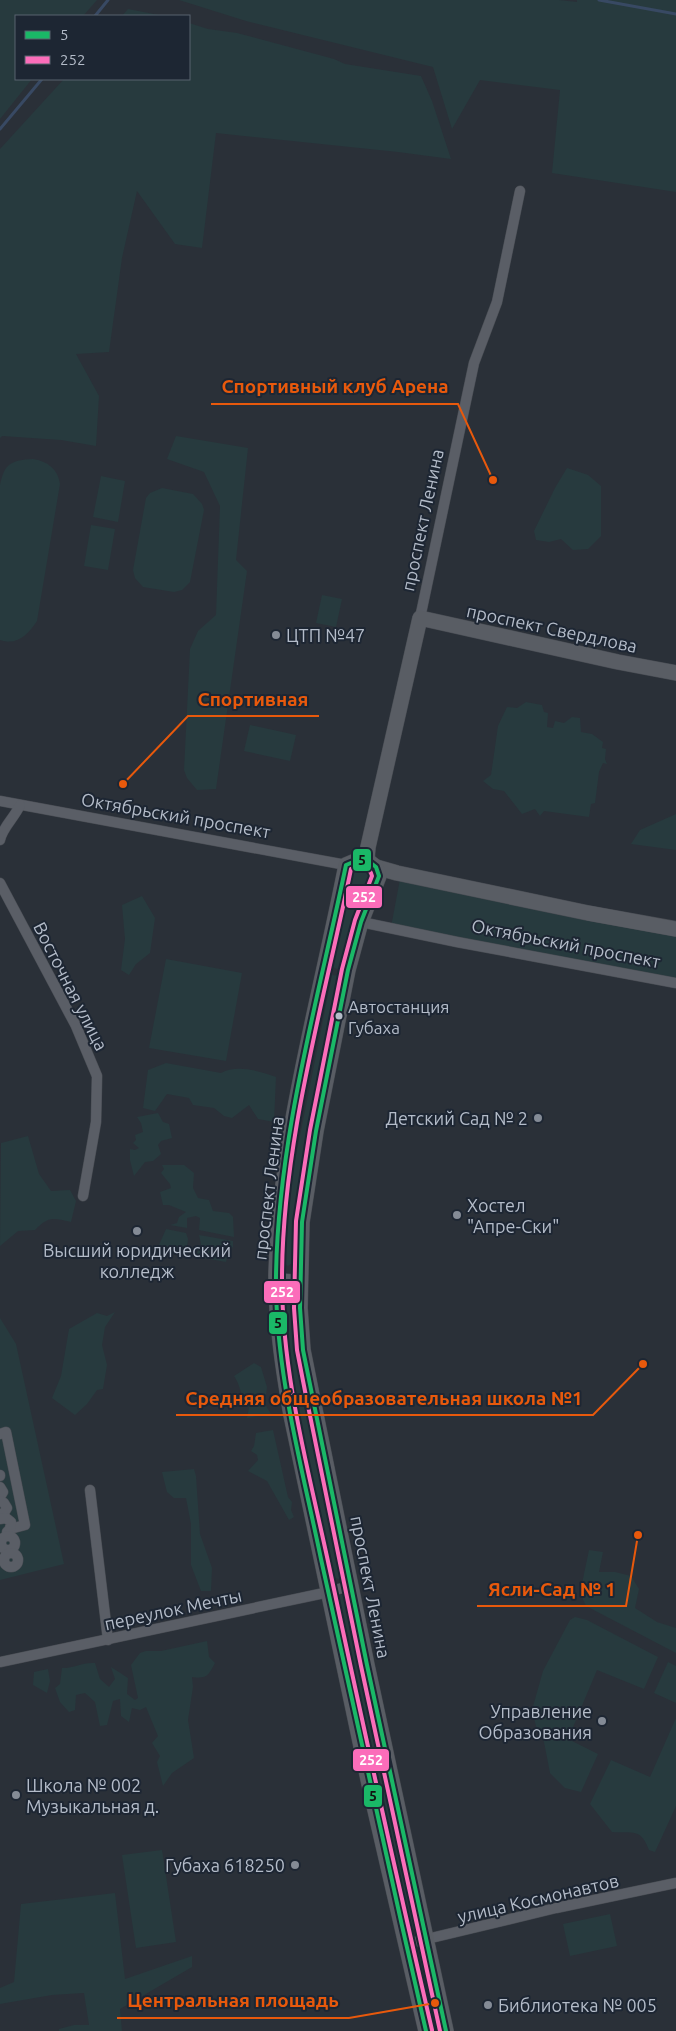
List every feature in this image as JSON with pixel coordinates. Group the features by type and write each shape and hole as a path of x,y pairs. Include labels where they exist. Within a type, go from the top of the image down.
{"main road":[{"name":"проспект Свердлова","path":"420,618 676,673"},
{"name":"проспект Ленина","path":"420,618 368,847 372,863 379,876 361,922 348,970 316,1131 302,1222 299,1280 303,1350 446,2031"},
{"path":"346,865 358,860 372,863"},
{"name":"Октябрьский проспект","path":"372,863 397,873 588,913 676,929"},
{"name":"проспект Ленина","path":"346,865 313,1020 293,1126 279,1218 276,1278 278,1320 287,1392 368,1784 426,2031"},
{"path":"326,966 337,972 348,970"}],"street":[{"name":"проспект Ленина","path":"420,618 474,363 497,302 520,191"},
{"name":"Октябрьский проспект","path":"0,801 346,865"},
{"path":"0,840 1,835 16,815 20,805"},
{"name":"Восточная улица","path":"0,883 76,1026 97,1076 96,1122 83,1196"},
{"name":"Октябрьский проспект","path":"361,922 676,983"},
{"path":"276,1278 299,1280"},
{"path":"0,1434 6,1432 25,1525 6,1532"},
{"path":"0,1487 3,1492 0,1498"},
{"path":"90,1490 108,1640"},
{"path":"0,1501 7,1508 1,1516 11,1522 0,1543 3,1549 9,1552 5,1557 5,1563 14,1572"},
{"name":"переулок Мечты","path":"0,1662 329,1592 352,1585"},
{"name":"улица Космонавтов","path":"406,1944 556,1908 676,1883"}],"green space":[{"path":"0,0 97,0 84,15 15,15 15,80 31,80 0,119"},
{"path":"179,0 559,0 577,2 577,0 676,0 676,192 552,173 560,90 480,80 452,129 433,67 246,21"},
{"path":"128,9 159,15 123,15"},
{"path":"190,23 208,29 237,33 334,59 345,64 421,76 432,101 451,159 216,133 202,248 175,244 137,191 122,258 109,352 76,354 99,396 96,446 61,440 2,436 0,438 0,149 63,80 190,80"},
{"path":"176,436 248,448 236,560 247,571 216,789 197,790 187,778 184,770 190,649 198,631 216,615 220,506 204,472 167,459"},
{"path":"33,459 51,467 57,474 60,484 37,621 22,638 6,641 0,640 0,485 4,472 10,464"},
{"path":"567,468 588,475 601,486 601,536 588,549 573,550 561,539 549,542 536,540 534,531"},
{"path":"101,476 125,481 118,522 93,517"},
{"path":"162,488 193,494 202,504 204,510 190,582 182,590 174,592 143,587 135,578 133,570 146,498 150,493"},
{"path":"91,525 115,529 108,570 84,566"},
{"path":"322,595 342,599 336,627 316,623"},
{"path":"526,702 542,705 544,712 548,713 547,727 553,728 555,721 564,723 572,717 580,718 581,732 592,734 603,742 602,748 606,749 605,759 607,764 603,763 599,772 595,803 591,804 589,817 544,811 540,816 535,809 522,814 504,791 493,789 483,781 491,775 498,726 507,707 517,708"},
{"path":"250,725 296,735 290,761 244,751"},
{"path":"676,814 676,850 631,844 640,830"},
{"path":"366,866 373,873 343,965 337,969 333,967 332,963 351,872 357,867"},
{"path":"400,879 676,934 676,980 391,927"},
{"path":"142,896 155,918 150,953 136,964 129,975 121,970 125,939 122,905"},
{"path":"166,959 242,973 226,1061 149,1048"},
{"path":"332,975 341,976 294,1261 288,1266 284,1263 288,1196"},
{"path":"166,1063 221,1073 227,1070 248,1069 276,1077 274,1122 258,1119 249,1105 232,1118 224,1116 214,1108 193,1105 189,1098 167,1094 155,1111 143,1108 148,1070"},
{"path":"158,1113 163,1122 169,1124 172,1138 161,1141 158,1145 161,1154 153,1161 145,1162 134,1176 130,1160 130,1149 135,1150 139,1148 133,1143 136,1140 135,1135 143,1132 137,1117"},
{"path":"28,1136 39,1174 51,1191 70,1190 76,1201 71,1222 55,1219 48,1220 35,1230 18,1231 0,1246 1,1143"},
{"path":"162,1165 184,1165 194,1173 193,1188 198,1198 209,1200 213,1211 229,1213 233,1217 234,1237 199,1230 200,1218 196,1216 187,1218 187,1228 170,1225 177,1223 179,1217 186,1212 169,1205 163,1205 160,1192 171,1188 161,1173 164,1169"},
{"path":"166,1229 186,1233 188,1239 186,1254 161,1250 159,1245"},
{"path":"199,1235 233,1241 233,1247 229,1250 226,1262 199,1257 197,1253 201,1244"},
{"path":"287,1286 292,1287 294,1291 342,1577 339,1579 332,1577 290,1379 282,1289"},
{"path":"115,1312 105,1327 102,1345 107,1365 103,1389 97,1390 87,1404 75,1415 52,1398 61,1376 69,1329 97,1313 107,1316"},
{"path":"0,1318 16,1344 64,1564 0,1580"},
{"path":"254,1363 261,1367 267,1387 265,1404 271,1414 247,1418 249,1407 234,1376"},
{"path":"273,1430 288,1497 292,1502 291,1510 294,1517 289,1520 267,1481 248,1471 258,1460 257,1455 251,1451 254,1446 256,1433"},
{"path":"194,1469 200,1534 212,1568 211,1591 201,1591 191,1565 191,1524 186,1498 174,1498 167,1492 162,1472"},
{"path":"589,1550 603,1552 599,1572 615,1572 631,1576 639,1589 635,1608 657,1622 676,1628 676,1653 586,1606 580,1593"},
{"path":"346,1594 418,1928 410,1930 336,1599 338,1595"},
{"path":"575,1617 587,1620 658,1657 644,1689 597,1670 568,1739 598,1754 581,1792 565,1788 550,1773 544,1742 536,1726 532,1710 543,1671 570,1620"},
{"path":"207,1641 209,1657 215,1663 206,1676 192,1677 193,1687 188,1720 194,1758 172,1773 163,1786 157,1762 160,1756 152,1743 158,1736 146,1707 140,1710 132,1708 129,1722 121,1716 120,1699 113,1701 107,1725 100,1726 95,1702 85,1693 76,1695 75,1710 69,1712 60,1702 55,1688 60,1684 62,1668 95,1663 100,1679 109,1687 115,1679 111,1667 128,1678 127,1694 135,1700 138,1698 131,1665 140,1653 161,1651"},
{"path":"668,1662 676,1666 676,1703 654,1693"},
{"path":"48,1669 50,1681 47,1693 33,1685 34,1672"},
{"path":"676,1718 676,1806 655,1852 649,1850 643,1838 635,1833 612,1832 590,1804 611,1760 650,1777"},
{"path":"162,1850 176,1942 136,1948 122,1855"},
{"path":"115,1893 125,1979 192,1956 192,1967 120,2009 122,2031 59,2031 59,2029 74,2025 89,2025 84,1993 52,1995 0,2004 0,1988 14,1982 21,1904"},
{"path":"610,1914 617,1946 570,1956 563,1924"},
{"path":"422,1953 441,2031 432,2031 416,1957 417,1954"}],"waterway":[{"path":"96,15 108,0"},
{"path":"599,0 676,14"},
{"path":"0,129 41,80"}],"transit line":[{"name":"5","path":"426,2031 298,1454 285,1383 277,1312 278,1224 284,1172 301,1069 346,865 358,860 367,860 376,867 379,876 361,922 348,970 316,1131 302,1222 300,1308 303,1350 367,1665 446,2031"},
{"name":"252","path":"432,2030 305,1459 292,1388 283,1315 284,1228 289,1176 306,1073 351,869 361,867 367,868 372,876 355,920 342,969 310,1130 296,1221 294,1308 297,1350 305,1391 361,1666 440,2031"}],"place":[{"name":"Спортивный клуб Арена","path":"493,480"},
{"name":"ЦТП №47","path":"276,635"},
{"name":"Спортивная","path":"123,784"},
{"name":"Автостанция Губаха","path":"339,1016"},
{"name":"Детский Сад № 2","path":"538,1118"},
{"name":"Хостел \"Апре-Ски\"","path":"457,1215"},
{"name":"Высший юридический колледж","path":"137,1231"},
{"name":"Средняя общеобразовательная школа №1","path":"643,1364"},
{"name":"Ясли-Сад № 1","path":"638,1535"},
{"name":"Управление Образования","path":"602,1721"},
{"name":"Школа № 002 Музыкальная д.","path":"16,1795"},
{"name":"Губаха 618250","path":"295,1865"},
{"name":"Центральная площадь","path":"435,2003"},
{"name":"Библиотека № 005","path":"488,2005"}]}
